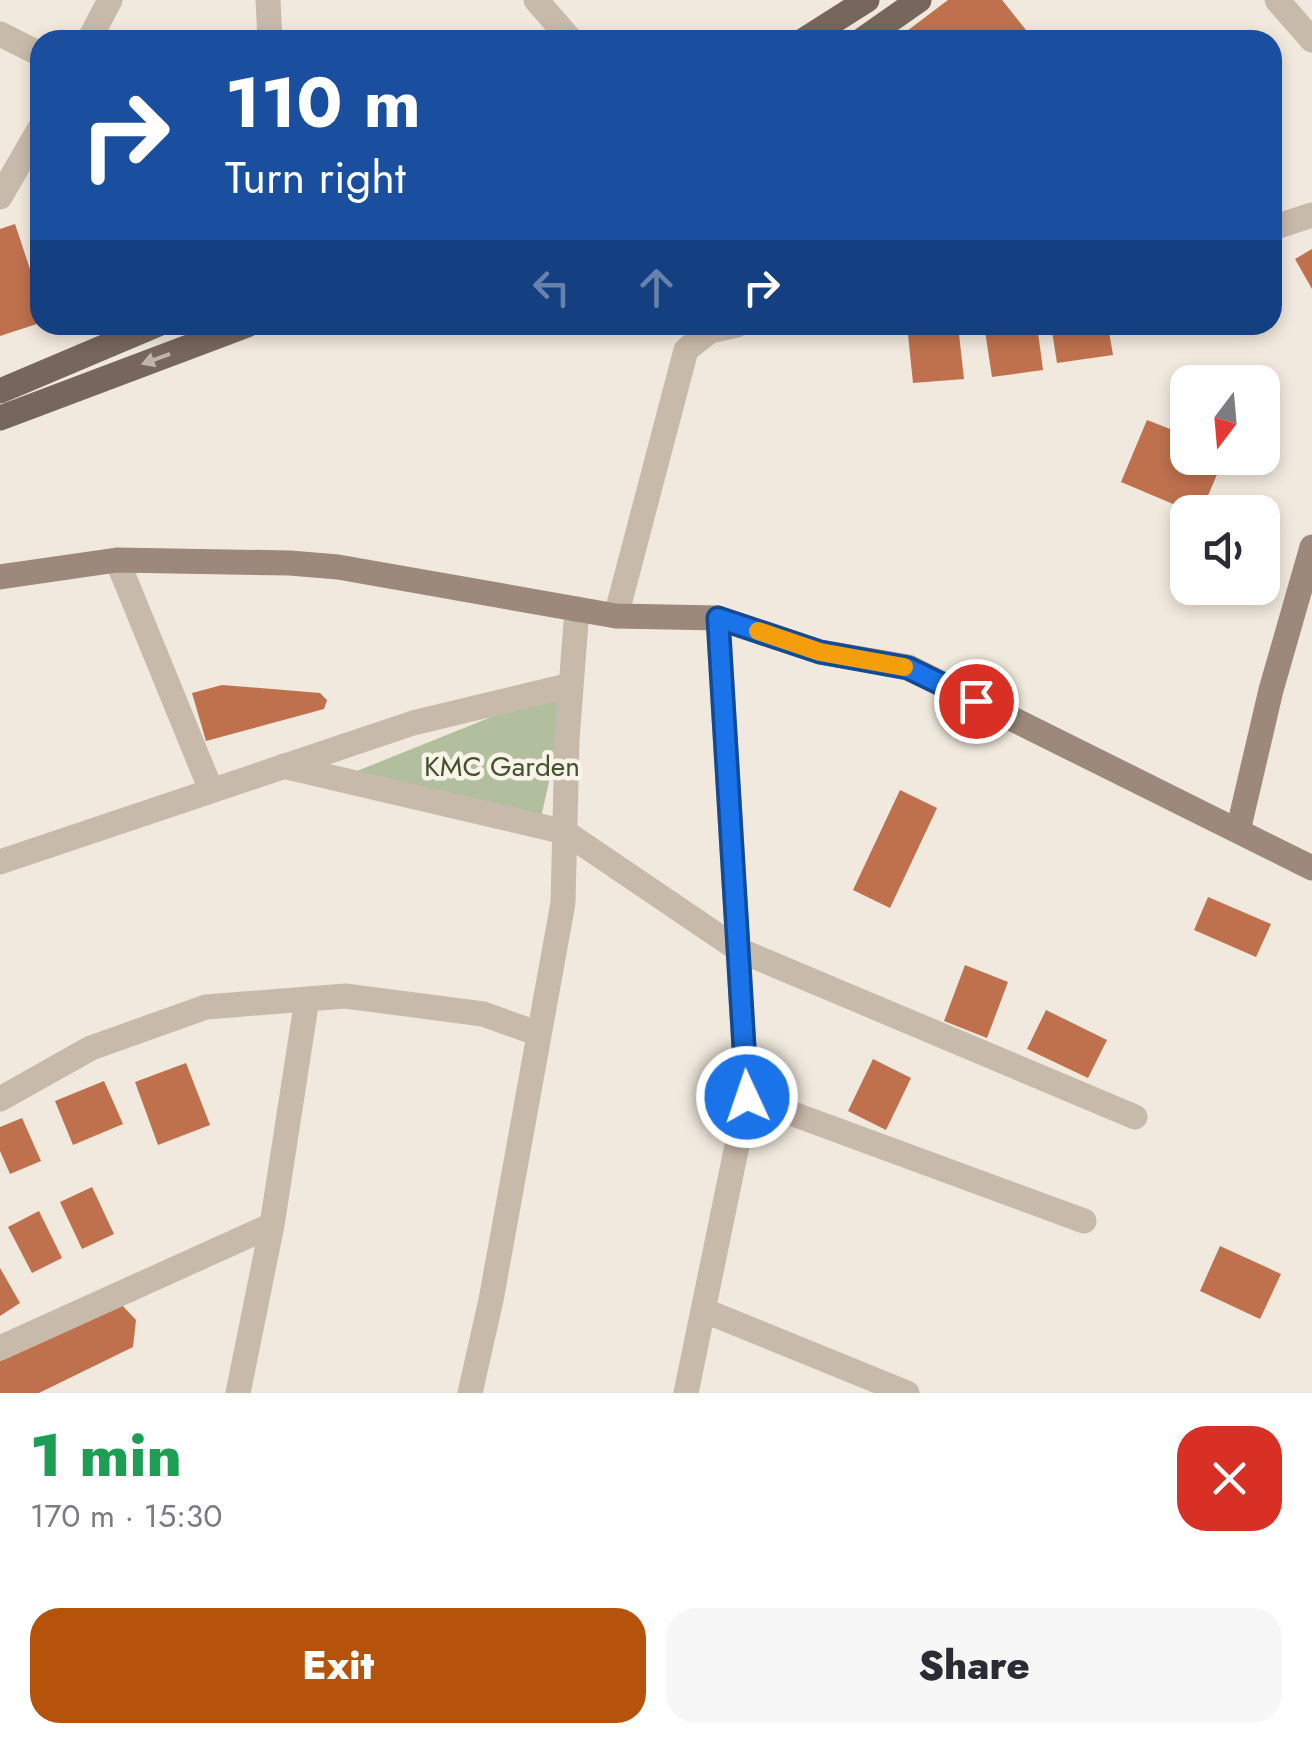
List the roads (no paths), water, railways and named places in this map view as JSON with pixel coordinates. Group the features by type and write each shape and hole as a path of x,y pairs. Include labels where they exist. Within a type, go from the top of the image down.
{"main road":[{"path":"820,30 867,0"},
{"path":"876,30 919,0"},
{"path":"0,390 132,335"},
{"path":"0,418 220,335"},
{"path":"1238,831 1271,690 1312,548"},
{"path":"0,577 117,560 338,566 616,616 718,618 820,652 908,668 1312,868"}],"street":[{"path":"94,30 110,0"},
{"path":"268,0 270,30"},
{"path":"1277,0 1312,40"},
{"path":"544,3 563,30"},
{"path":"0,34 30,49"},
{"path":"0,197 30,145"},
{"path":"1282,225 1312,215"},
{"path":"616,616 686,350 705,335"},
{"path":"117,560 210,790"},
{"path":"470,1393 491,1300 562,903 577,608"},
{"path":"686,1393 747,1097 718,618"},
{"path":"0,862 414,723 571,685"},
{"path":"283,766 564,832 739,950 1136,1117"},
{"path":"0,1099 90,1048 206,1007 346,996 484,1014 539,1034"},
{"path":"238,1393 272,1225 307,999"},
{"path":"747,1097 1084,1221"},
{"path":"0,1348 272,1225"},
{"path":"704,1310 907,1393"}],"park label":[{"name":"KMC Garden","path":"502,766"}]}
